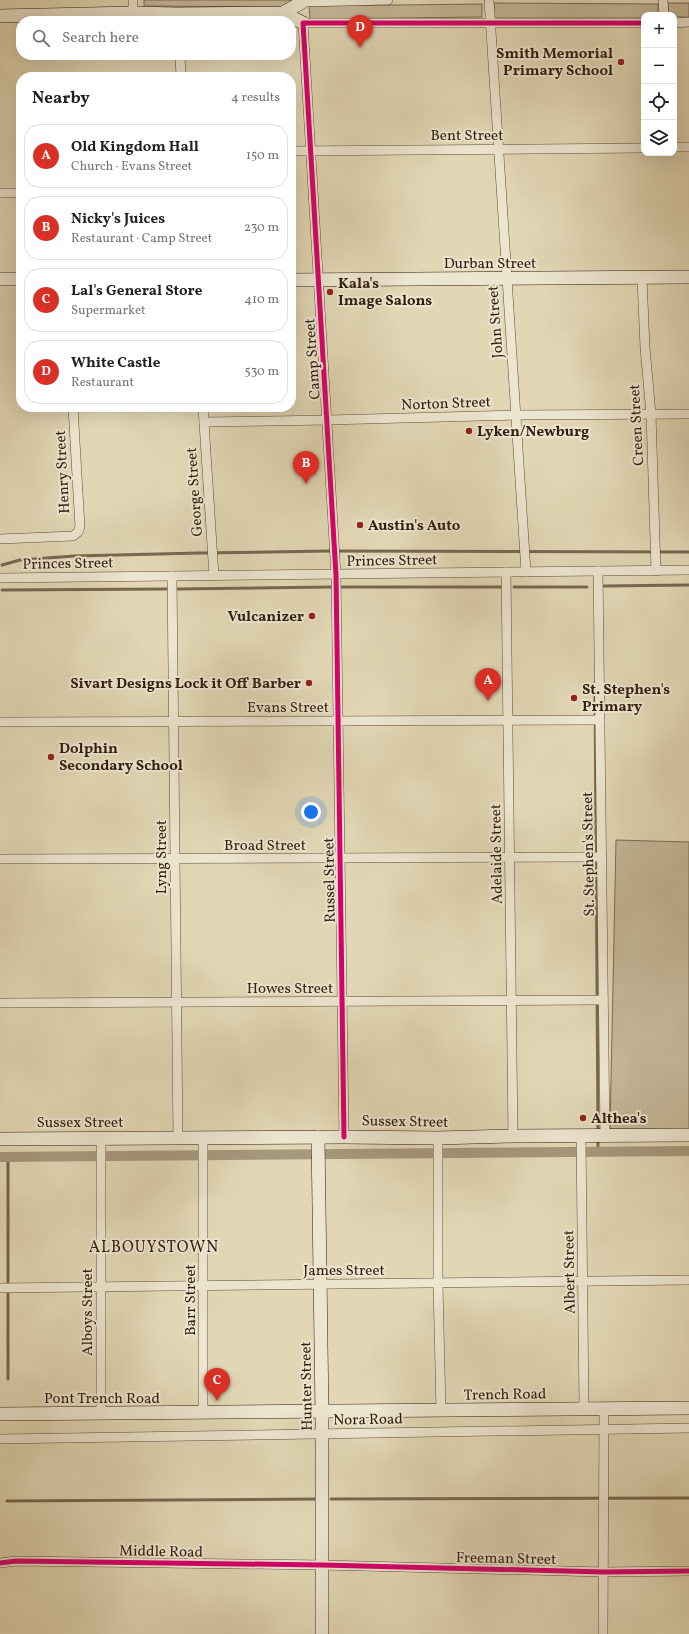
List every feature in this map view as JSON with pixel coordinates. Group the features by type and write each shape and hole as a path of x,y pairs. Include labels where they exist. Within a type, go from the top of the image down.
{"street":[{"path":"283,13 302,1 388,0"},
{"name":"John Street","path":"489,0 500,149 506,279 526,572"},
{"path":"663,0 664,12"},
{"name":"Camp Street","path":"302,1 336,575"},
{"path":"0,16 133,6 170,16"},
{"path":"219,16 283,13 289,16"},
{"path":"296,20 303,23 641,23"},
{"path":"677,23 689,22"},
{"path":"180,60 181,72"},
{"path":"677,147 689,147"},
{"name":"Bent Street","path":"296,151 641,148"},
{"path":"0,193 16,193"},
{"name":"Durban Street","path":"296,280 689,277"},
{"name":"Creen Street","path":"642,278 645,348 651,414 655,566"},
{"path":"0,280 16,280"},
{"name":"Henry Street","path":"0,539 73,536 76,534 80,526 73,412"},
{"name":"George Street","path":"203,412 214,576"},
{"name":"Norton Street","path":"204,422 515,415 689,414"},
{"name":"Princes Street","path":"0,578 598,571 655,566 689,570"},
{"name":"St. Stephen's Street","path":"598,571 605,1135"},
{"name":"Adelaide Street","path":"506,572 513,1136"},
{"name":"Russel Street","path":"336,575 344,1137"},
{"name":"Lyng Street","path":"172,576 178,1138"},
{"name":"Evans Street","path":"0,722 600,720"},
{"name":"Broad Street","path":"0,859 602,857"},
{"name":"Howes Street","path":"0,1003 603,1000"},
{"name":"Sussex Street","path":"0,1139 101,1142 178,1138 203,1143 318,1142 344,1137 438,1138 689,1135"},
{"name":"Albert Street","path":"581,1136 584,1409"},
{"path":"438,1138 438,1284 441,1411"},
{"name":"Alboys Street","path":"101,1142 101,1414"},
{"name":"Hunter Street","path":"318,1142 322,1412 322,1634"},
{"name":"Barr Street","path":"203,1143 203,1413"},
{"name":"James Street","path":"0,1288 320,1283 438,1284 689,1280"},
{"name":"Trench Road","path":"322,1412 689,1408"},
{"path":"603,1634 604,1409"},
{"name":"Pont Trench Road","path":"0,1414 322,1412"},
{"name":"Nora Road","path":"0,1439 689,1428"},
{"name":"Middle Road","path":"0,1563 24,1561 322,1565"},
{"name":"Freeman Street","path":"322,1565 604,1572 689,1571"}],"shaded area":[{"path":"144,0 293,0 282,7 144,6"},
{"path":"494,3 658,4 658,12 641,12 641,18 494,18"},
{"path":"668,3 689,3 689,17 677,17 677,12 668,12"},
{"path":"482,4 482,17 310,19 309,6"},
{"path":"616,840 689,842 689,1129 610,1129"}],"waterway":[{"path":"2,565 20,560 74,556 200,553 329,551 689,552"},
{"path":"604,586 689,585"},
{"path":"178,589 331,587"},
{"path":"342,587 503,587"},
{"path":"514,587 587,587"},
{"path":"2,590 167,589"},
{"path":"595,682 598,1132"},
{"path":"598,1138 598,1152"},
{"path":"0,1157 689,1151"},
{"path":"8,1157 8,1379"},
{"path":"331,1499 689,1498"},
{"path":"7,1501 315,1499"}],"cycle path":[{"path":"344,1137 336,575 303,23 641,23"},
{"path":"0,1563 16,1561 322,1565 604,1572 689,1571"}],"place":[{"name":"White Castle","path":"360,48"},
{"name":"Smith Memorial Primary School","path":"621,62"},
{"name":"Kala's Image Salons","path":"330,292"},
{"name":"Lyken/Newburg","path":"469,431"},
{"name":"Nicky's Juices","path":"306,484"},
{"name":"Austin's Auto","path":"360,525"},
{"name":"Vulcanizer","path":"312,616"},
{"name":"Sivart Designs Lock it Off Barber","path":"309,683"},
{"name":"St. Stephen's Primary","path":"574,698"},
{"name":"Old Kingdom Hall","path":"488,701"},
{"name":"Dolphin Secondary School","path":"51,757"},
{"name":"Althea's","path":"583,1118"},
{"name":"Lal's General Store","path":"217,1401"}],"district":[{"name":"ALBOUYSTOWN","path":"154,1246"}]}
